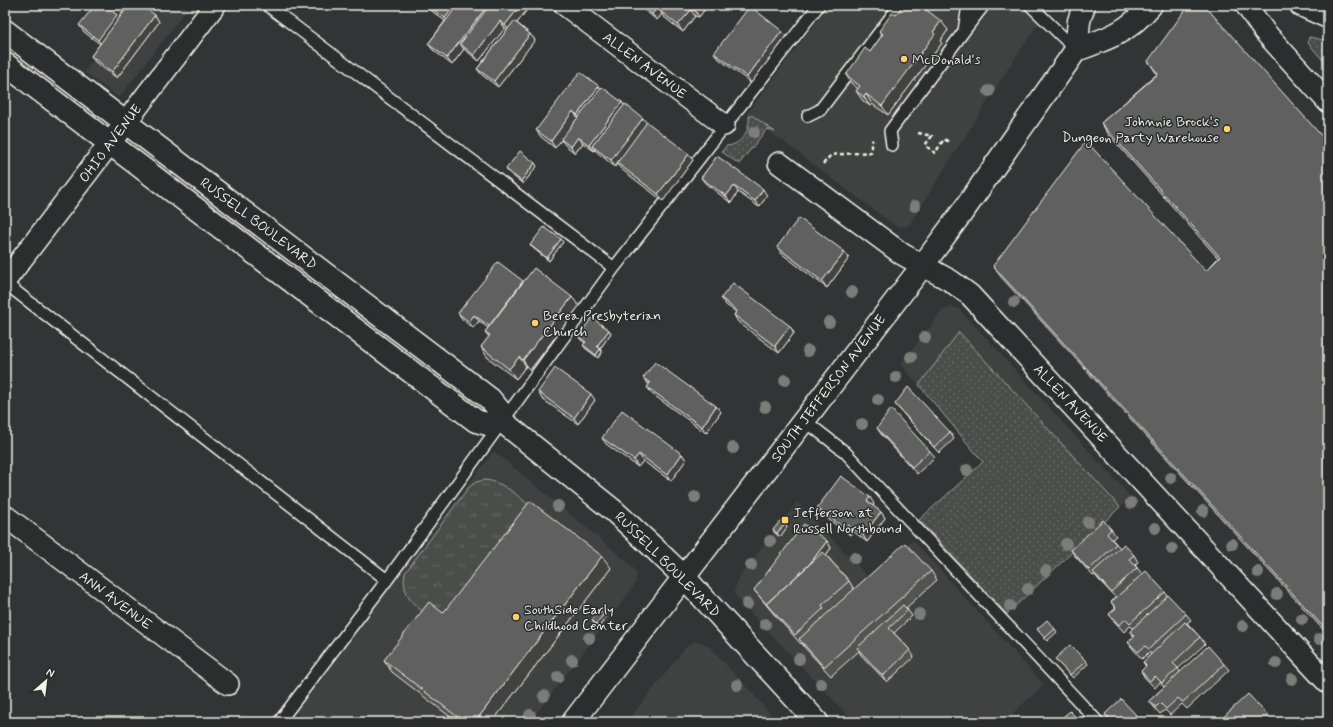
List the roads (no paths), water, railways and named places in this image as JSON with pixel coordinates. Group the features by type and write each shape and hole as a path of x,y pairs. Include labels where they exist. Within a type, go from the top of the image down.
{"main road":[{"name":"SOUTH JEFFERSON AVENUE","path":"573,722 923,265 1076,50 1084,5"},
{"path":"1076,50 1127,29 1151,5"},
{"path":"1301,5 1328,17"},
{"name":"RUSSELL BOULEVARD","path":"5,31 490,399 500,411 504,422 614,511 684,577 817,722"},
{"name":"RUSSELL BOULEVARD","path":"5,64 476,421 488,424 504,422"}],"street":[{"name":"OHIO AVENUE","path":"5,282 215,5"},
{"name":"ALLEN AVENUE","path":"565,5 724,125"},
{"path":"1246,5 1264,31 1328,102"},
{"name":"ALLEN AVENUE","path":"779,163 884,241 951,281 979,304 1328,684"},
{"name":"ANN AVENUE","path":"5,516 228,684"}],"lane":[{"path":"267,5 614,268"},
{"path":"279,722 504,422 614,268 819,5"},
{"path":"808,116 820,110 900,5"},
{"path":"964,31 968,5"},
{"path":"892,145 890,132 984,5"},
{"path":"1030,5 1076,50"},
{"path":"5,282 387,580"},
{"path":"804,420 845,452 1098,722"}],"place":[{"name":"McDonald's","path":"904,59"},
{"name":"Johnnie Brock's Dungeon Party Warehouse","path":"1227,129"},
{"name":"Berea Presbyterian Church","path":"535,323"},
{"name":"Jefferson at Russell Northbound","path":"785,520"},
{"name":"SouthSide Early Childhood Center","path":"516,617"}]}
